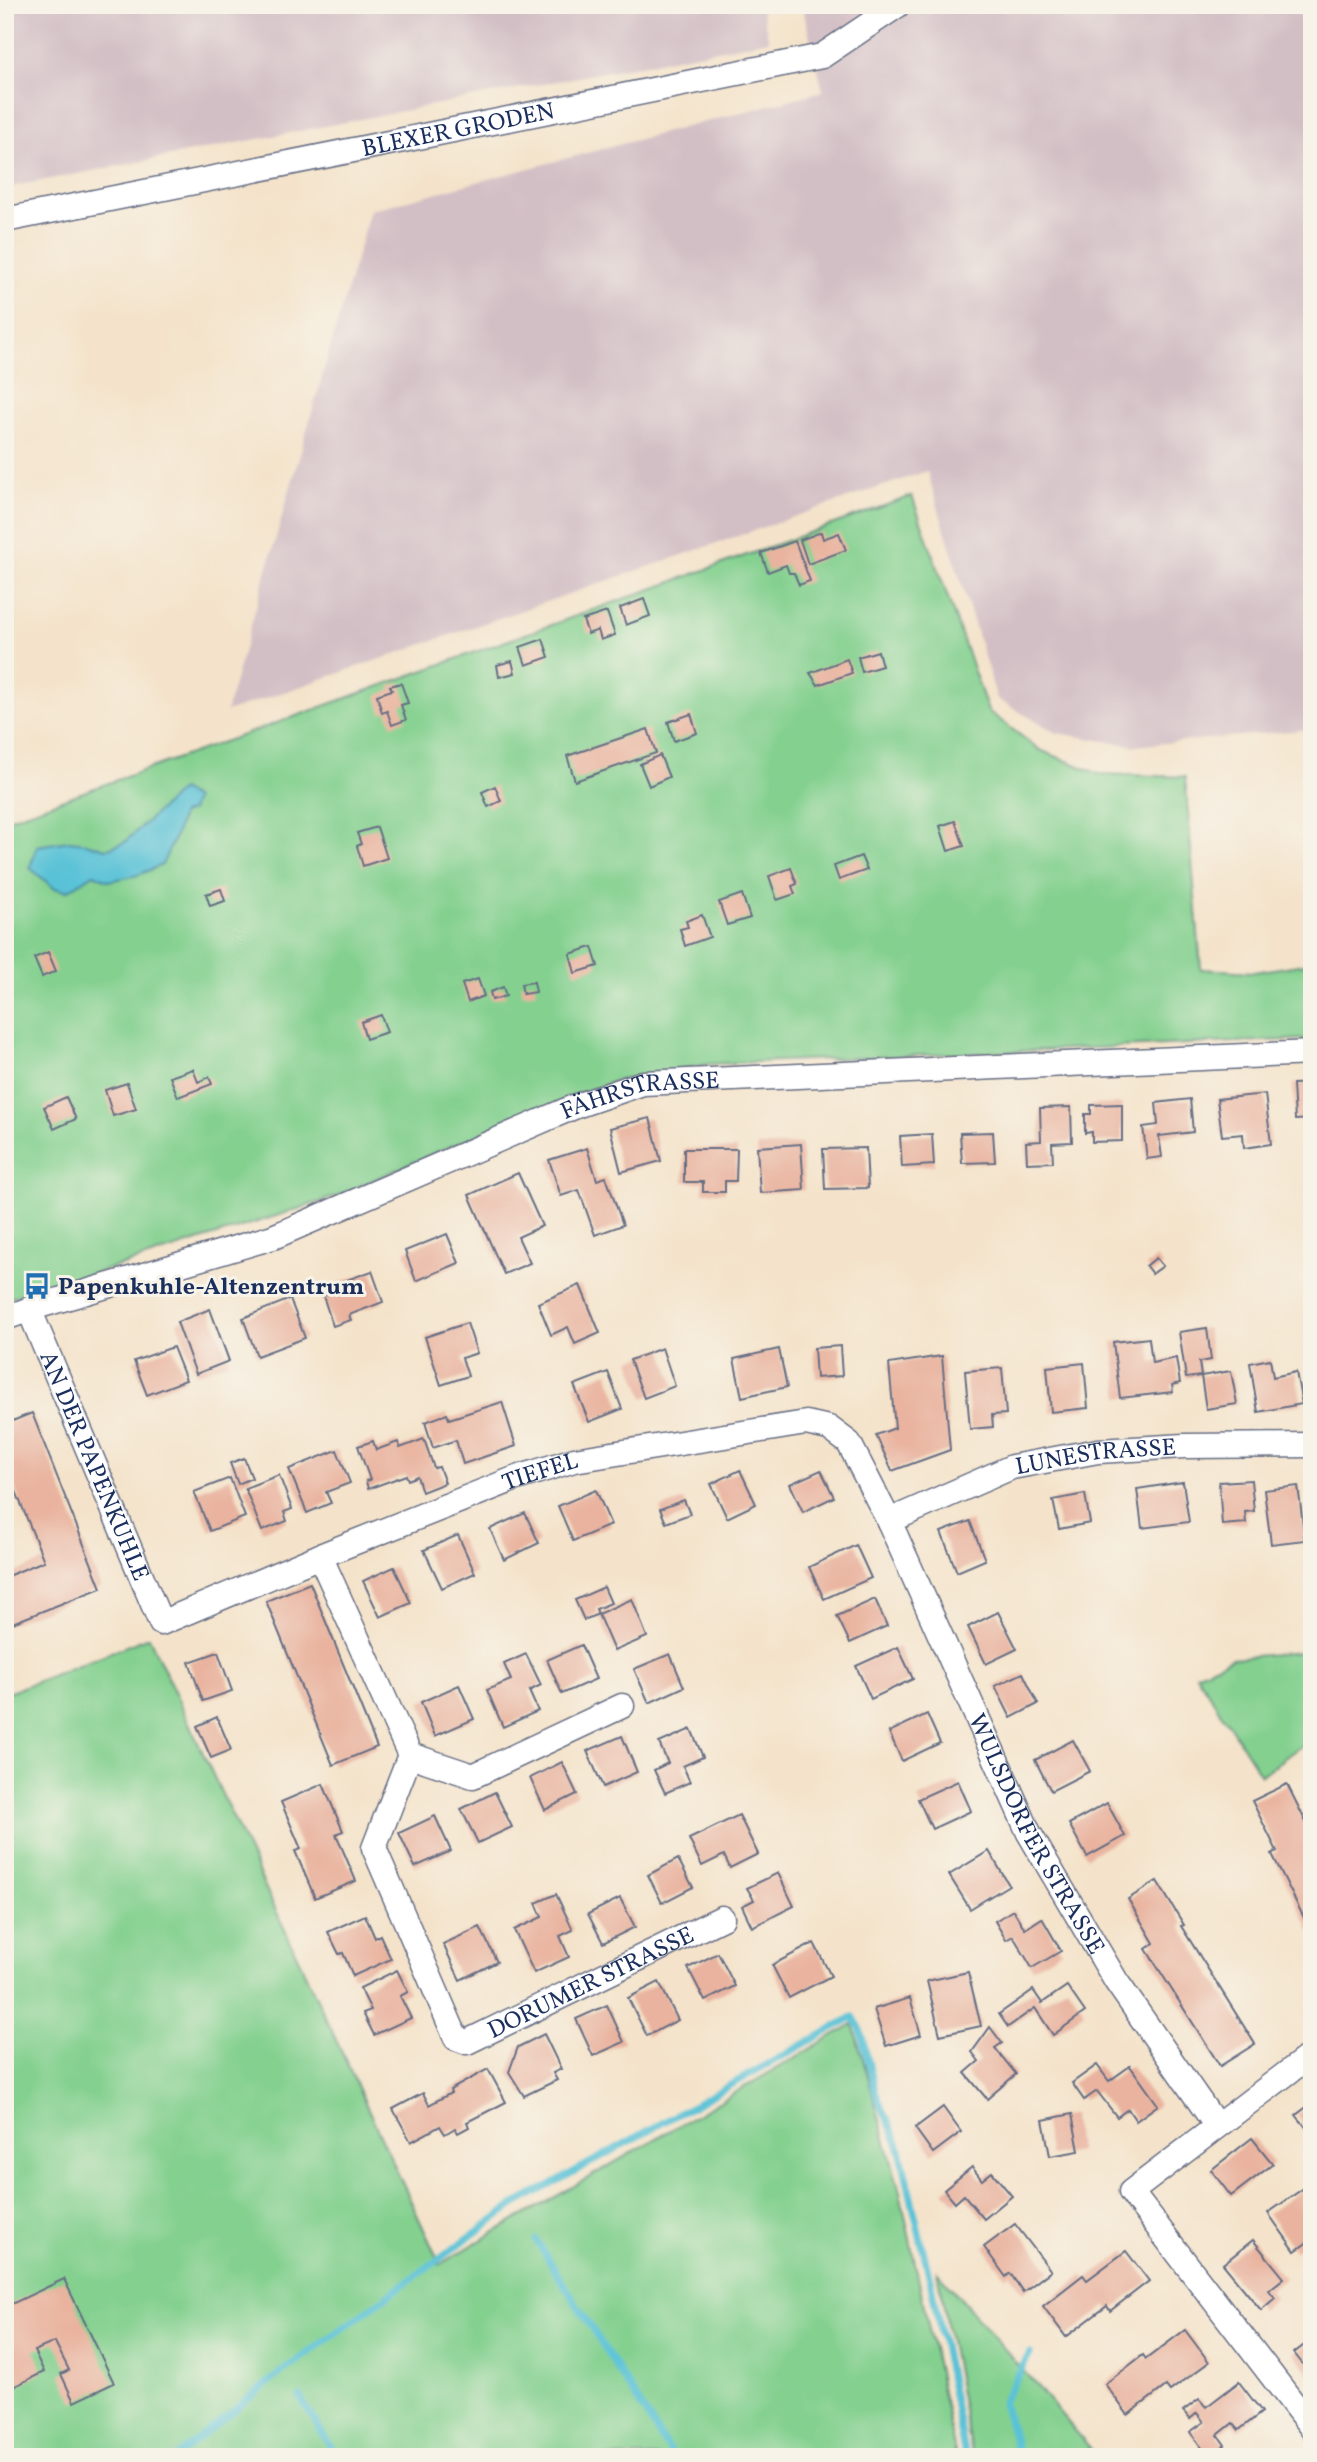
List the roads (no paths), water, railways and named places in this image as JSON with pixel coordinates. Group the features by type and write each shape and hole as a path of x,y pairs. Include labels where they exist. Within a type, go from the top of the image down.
{"street":[{"name":"BLEXER GRODEN","path":"5,220 822,56 898,5"},
{"name":"FÄHRSTRASSE","path":"5,1318 273,1237 576,1106 643,1083 1312,1053"},
{"name":"AN DER PAPENKUHLE","path":"29,1309 161,1623"},
{"name":"TIEFEL","path":"161,1623 514,1479 573,1460 806,1423 830,1428 849,1443 889,1521"},
{"name":"LUNESTRASSE","path":"889,1521 1012,1467 1098,1451 1184,1446 1312,1445"},
{"name":"WULSDORFER STRASSE","path":"889,1521 1029,1833 1116,1981 1216,2125"},
{"path":"320,1556 410,1755 473,1776 622,1706"},
{"name":"DORUMER STRASSE","path":"410,1755 374,1848 456,2038 467,2042 722,1918"},
{"path":"1312,2054 1131,2192 1312,2428"}],"water":[{"path":"181,790 195,799 191,811 182,814 162,865 138,875 109,881 94,874 67,891 54,888 30,868 37,846 69,841 106,849 125,842"}],"waterway":[{"path":"176,2457 283,2371 514,2205 853,2017 860,2028 876,2094 899,2145 931,2284 965,2457"},
{"path":"536,2240 673,2457"},
{"path":"1019,2457 1003,2402 1030,2353"},
{"path":"300,2397 337,2457"}],"place":[{"name":"Papenkuhle-Altenzentrum","path":"37,1286"}]}
